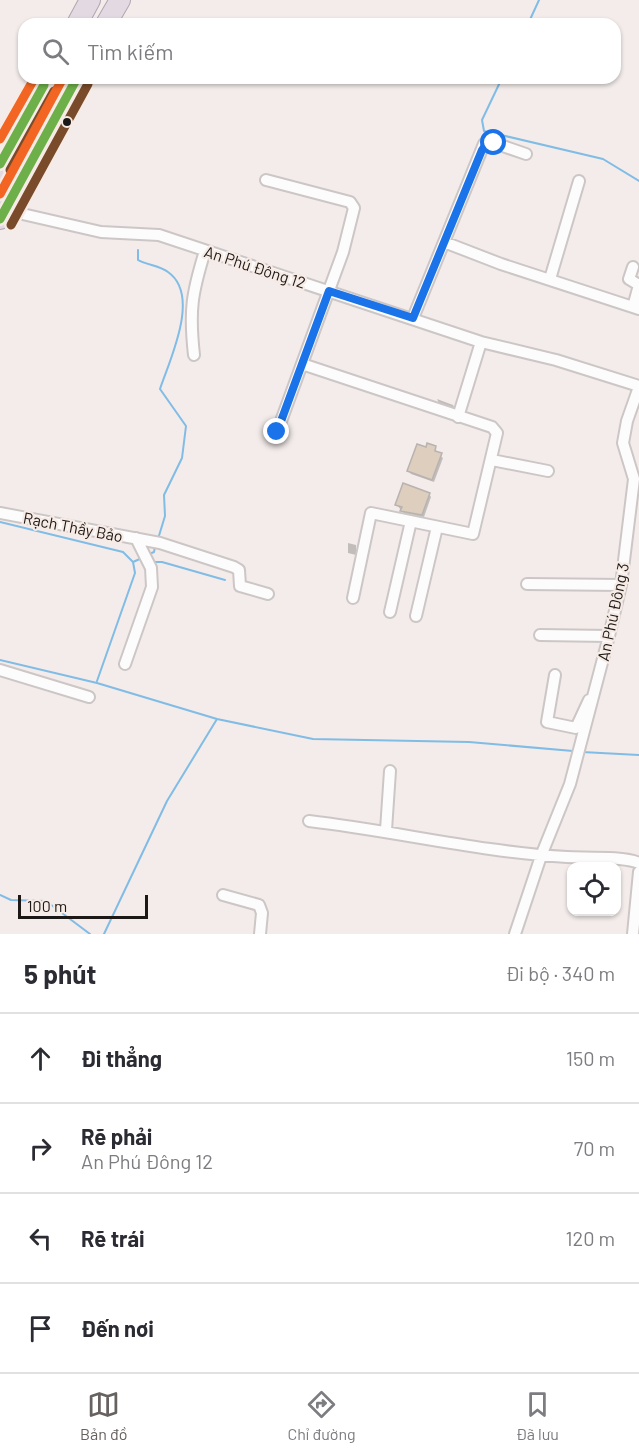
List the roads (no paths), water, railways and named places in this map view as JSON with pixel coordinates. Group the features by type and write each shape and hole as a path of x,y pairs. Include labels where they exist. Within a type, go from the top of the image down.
{"highway":[{"path":"80,18 90,0"},
{"path":"89,18 99,0"},
{"path":"110,18 120,0"},
{"path":"122,18 132,0"},
{"path":"0,164 44,84"},
{"path":"0,179 53,84"},
{"path":"2,213 73,84"}],"street":[{"path":"413,318 484,144 494,143 526,154"},
{"path":"266,180 354,205 343,252 277,432"},
{"path":"550,279 579,181"},
{"name":"An Phú Đông 12","path":"2,213 101,232 159,235 481,342 556,360 639,386"},
{"path":"444,242 501,264 636,308 639,287 629,279 633,267"},
{"path":"194,355 189,318 191,300 205,251"},
{"path":"458,417 481,342"},
{"path":"302,364 497,430 476,530 466,535 371,513 353,597"},
{"name":"An Phú Đông 3","path":"541,856 573,774 621,585 634,479 623,443 627,421 639,386"},
{"path":"492,460 548,471"},
{"name":"Rạch Thầy Bảo","path":"0,513 160,543 234,567 239,570 240,586 268,594"},
{"path":"390,612 411,521"},
{"path":"416,616 437,527"},
{"path":"125,664 152,587 150,567 143,554 141,539"},
{"path":"527,584 621,585"},
{"path":"540,634 609,636"},
{"path":"0,670 89,697"},
{"path":"555,675 547,722 576,728 584,706 593,697"},
{"path":"386,830 390,771"},
{"path":"309,821 386,830 438,842 541,856 639,863"},
{"path":"515,934 541,856"},
{"path":"633,934 639,872"},
{"path":"223,896 259,905 262,913 260,934"}],"waterway":[{"path":"531,18 539,0"},
{"path":"499,84 482,120 484,131 603,159 639,181"},
{"path":"138,250 138,260 168,272 178,282 182,296 183,311 176,345 160,389 186,426 182,458 164,495 165,516 158,539"},
{"path":"0,522 123,552 133,562 135,573 97,681"},
{"path":"147,555 154,552 155,547"},
{"path":"133,562 142,558"},
{"path":"151,562 162,562 225,580"},
{"path":"0,660 97,683 217,719 313,739 469,742 573,751"},
{"path":"104,934 167,801 217,719"},
{"path":"582,752 639,755"},
{"path":"0,895 11,900 46,901 90,934"}]}
